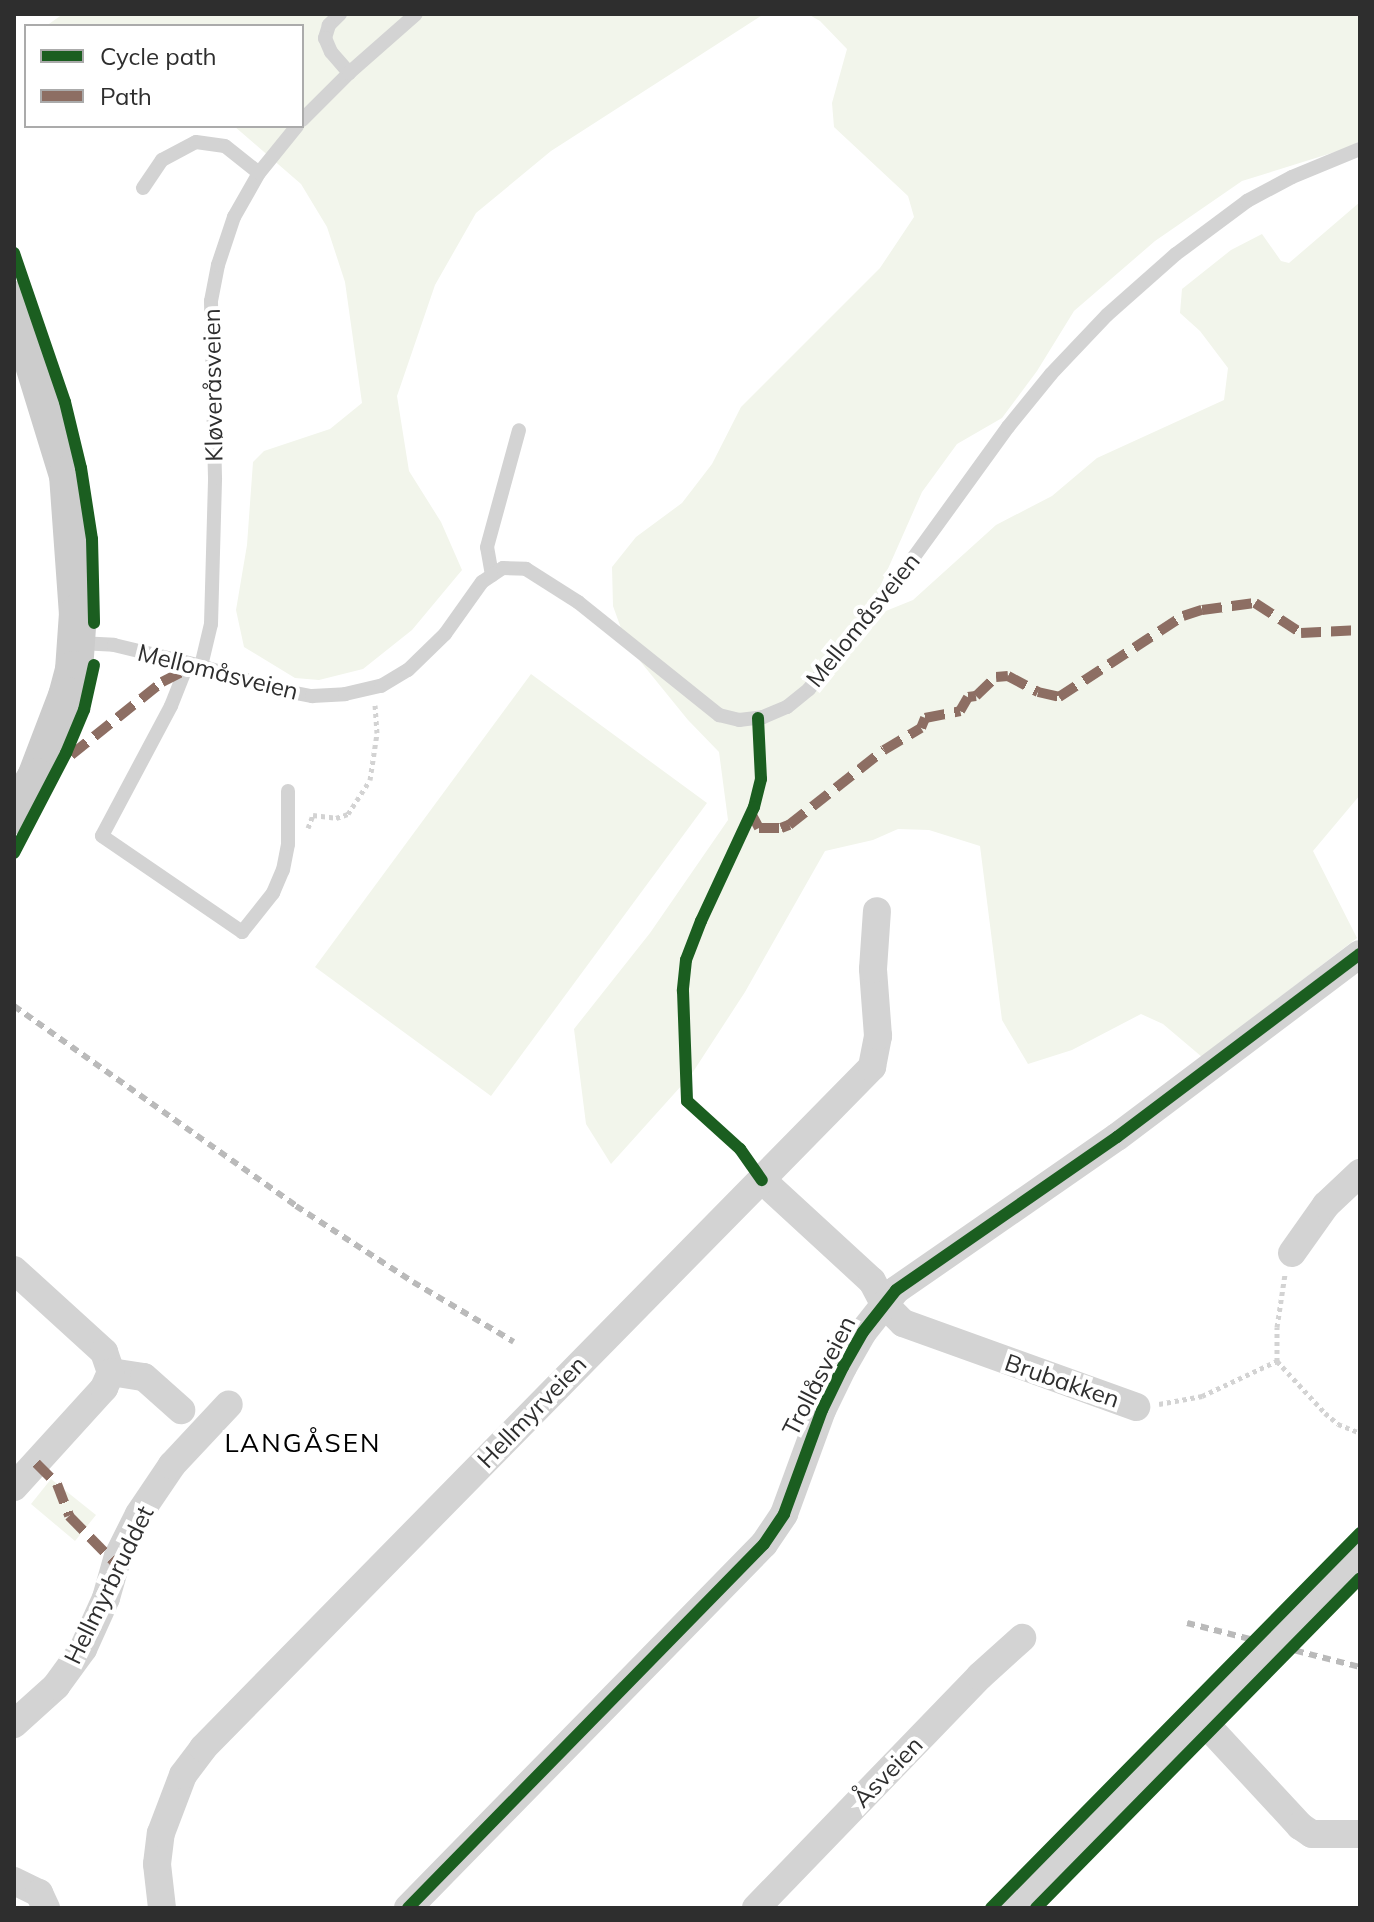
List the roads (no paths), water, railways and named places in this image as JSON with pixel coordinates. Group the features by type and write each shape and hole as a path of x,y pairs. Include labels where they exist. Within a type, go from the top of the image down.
{"street":[{"path":"14,300 68,475 76,554 77,643 67,696 36,777 14,815"},
{"name":"Hellmyrveien","path":"162,1908 157,1864 161,1833 183,1775 203,1748 872,1067 878,1036 873,969 877,911"},
{"name":"Trollåsveien","path":"408,1908 764,1544 784,1514 822,1410 843,1367 896,1290 1117,1137 1360,954"},
{"path":"1292,1253 1326,1205 1360,1173"},
{"name":"Brubakken","path":"762,1180 872,1281 884,1304 903,1323 1136,1407"},
{"path":"14,1270 104,1352 111,1372 104,1388 14,1487"},
{"path":"111,1372 132,1372 144,1377 181,1410"},
{"name":"Hellmyrbruddet","path":"14,1724 56,1686 83,1649 106,1598 118,1556 139,1514 172,1465 229,1404"},
{"path":"1011,1908 1201,1719 1360,1554"},
{"name":"Åsveien","path":"756,1908 980,1676 1022,1638"},
{"path":"1201,1719 1300,1826 1312,1834 1360,1834"},
{"path":"14,1881 39,1893 46,1908"}],"lane":[{"path":"340,14 329,25 325,38 331,52 349,73"},
{"path":"304,118 416,14"},
{"name":"Kløveråsveien","path":"288,791 284,867 273,893 242,932 102,836 194,664 211,624 215,478 211,301 218,265 234,217 259,173 295,128"},
{"path":"143,188 162,160 196,142 225,146 259,173"},
{"name":"Mellomåsveien","path":"77,643 114,645 194,664 275,689 312,696 372,688 408,670 429,653 482,582 503,568 526,569 546,578 719,715 739,720 758,718 787,707 809,689 863,626 1008,427 1051,374 1107,315 1176,254 1247,201 1292,177 1360,149"},
{"path":"492,575 487,547 519,430"}],"railway":[{"path":"14,1006 296,1206 413,1282 514,1342"},
{"path":"1187,1623 1360,1667"}],"district":[{"name":"LANGÅSEN","path":"303,1443"}]}
